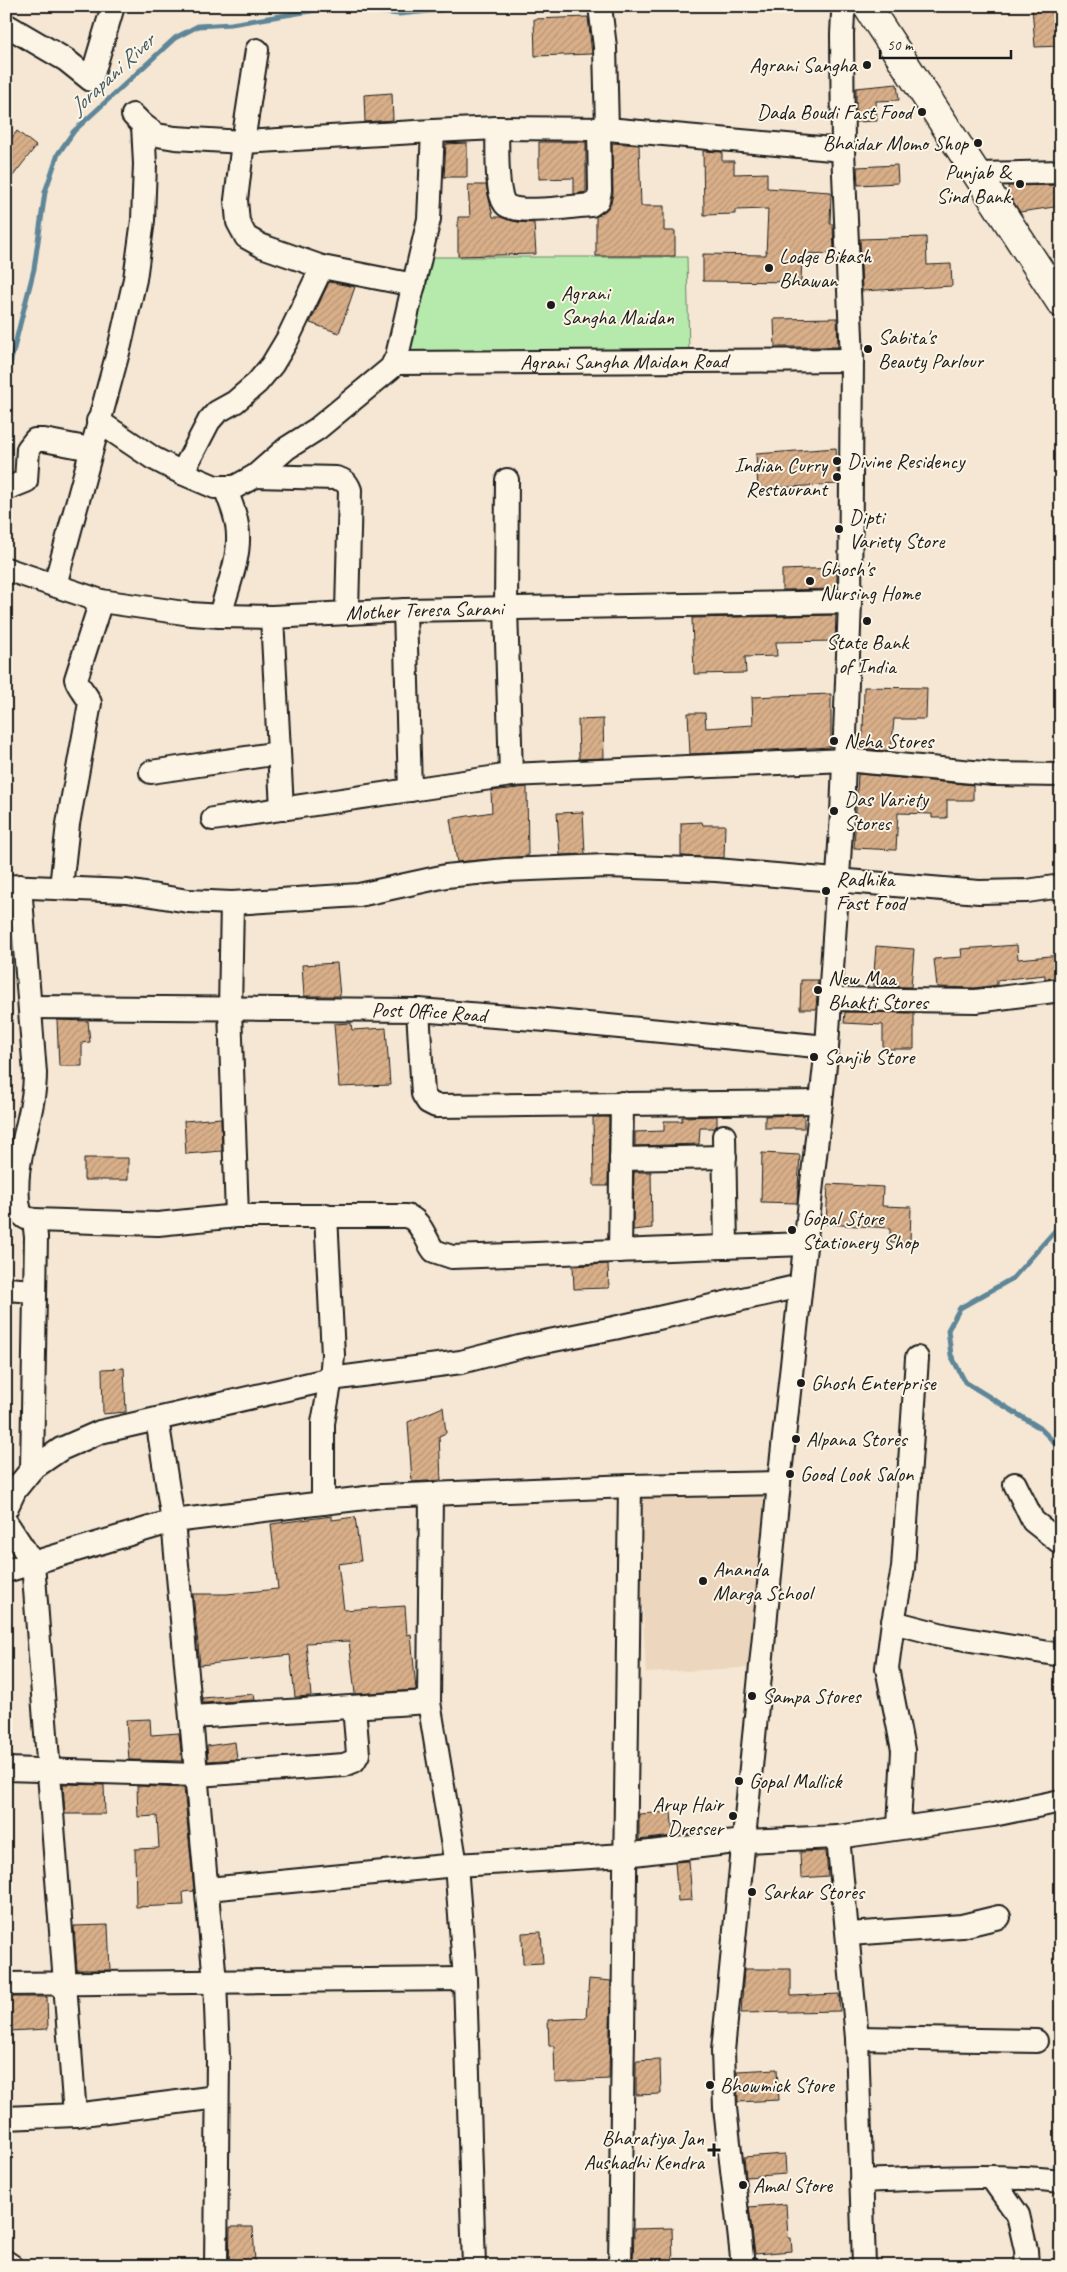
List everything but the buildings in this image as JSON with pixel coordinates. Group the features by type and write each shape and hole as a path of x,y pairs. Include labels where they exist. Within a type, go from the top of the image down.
{"main road":[{"path":"867,6 1061,303"}],"street":[{"path":"6,25 66,60 91,80 113,6"},
{"path":"497,128 500,193 504,204 510,209 522,211 591,205 598,200 603,130 605,47 600,6"},
{"path":"743,2266 725,2108 723,2051 800,1286 827,1047 845,760 850,602 852,360 843,150 842,14 846,6"},
{"path":"257,50 236,200 238,222 246,237 262,246 322,267 414,285"},
{"path":"55,585 120,345 135,280 143,220 144,164 138,120 157,135 175,138 243,142 497,128 603,130 843,150"},
{"path":"98,421 153,458 182,473 208,485 225,488 235,487 255,476 288,448 317,429 395,363 431,204 433,131"},
{"path":"977,174 1061,172"},
{"path":"182,473 209,421 217,412 235,402 257,383 272,365 288,340 322,267"},
{"name":"Agrani Sangha Maidan Road","path":"395,363 852,360"},
{"path":"6,489 26,481 28,449 35,440 91,449"},
{"path":"255,476 336,478 344,480 348,484 350,490 347,612"},
{"path":"507,480 506,608 511,776"},
{"path":"220,616 236,556 238,537 235,516 225,488"},
{"name":"Mother Teresa Sarani","path":"6,569 101,601 191,614 220,616 272,617 405,610 850,602"},
{"path":"61,887 68,824 90,703 87,695 78,687 76,679 101,601"},
{"path":"405,610 410,790"},
{"path":"272,617 282,809"},
{"path":"150,772 279,753"},
{"path":"213,819 511,776 845,760 994,774 1061,775"},
{"path":"805,1244 452,1257 434,1251 411,1216 237,1216 158,1224 34,1220 26,1218 20,1213 18,1203 18,1172 35,1085 30,1007 13,886 127,891 188,901 232,903 359,895 463,875 506,870 607,866 716,870 979,892 1027,891 1061,886"},
{"path":"232,903 230,1009 237,1216"},
{"path":"831,999 976,1002 1061,990"},
{"name":"Post Office Road","path":"30,1007 418,1010 827,1047"},
{"path":"418,1010 423,1094 428,1102 436,1106 821,1102"},
{"path":"620,1251 622,1104"},
{"path":"622,1159 724,1147 726,1247"},
{"path":"323,1503 323,1423 331,1379 333,1355 326,1215"},
{"path":"32,1469 35,1291 34,1220"},
{"path":"6,1509 15,1490 32,1469 60,1449 100,1432 331,1379 461,1362 519,1347 614,1328 800,1286"},
{"path":"6,1289 35,1291"},
{"path":"899,1827 903,1780 903,1750 887,1668 903,1568 917,1358"},
{"path":"158,1419 173,1521 215,1981 217,2097 216,2266"},
{"path":"6,1571 173,1521 382,1496 630,1486 780,1483"},
{"path":"1015,1484 1033,1521 1061,1543"},
{"path":"620,2266 630,1486"},
{"path":"431,1494 429,1702 456,1865 465,1979 474,2266"},
{"path":"6,1522 33,1562 75,2115"},
{"path":"893,1622 947,1636 1061,1655"},
{"path":"192,1717 429,1702"},
{"path":"6,1769 197,1774 344,1765 354,1762 358,1754 354,1707"},
{"path":"208,1889 456,1865 625,1855 744,1841 838,1837 993,1815 1060,1803"},
{"path":"838,1837 857,2038 864,2266"},
{"path":"848,1934 962,1926 999,1917"},
{"path":"6,1984 465,1979"},
{"path":"857,2038 1036,2041"},
{"path":"6,2118 75,2115 217,2097"},
{"path":"861,2181 959,2176 1061,2181"},
{"path":"991,2178 1018,2215 1026,2250 1027,2266"},
{"path":"6,2262 12,2266"}],"shaded area":[{"name":"Ananda Marga School","path":"772,1493 758,1667 646,1673 637,1494"}],"green space":[{"name":"Agrani Sangha Maidan","path":"424,257 687,257 689,354 404,357"}],"waterway":[{"name":"Jorapani River","path":"6,380 34,269 45,192 58,154 74,131 175,38 198,26 231,24 335,7 399,14 441,10 457,6"},
{"path":"1061,1224 1013,1278 960,1308 948,1330 951,1355 965,1382 1040,1428 1061,1449"}],"place":[{"name":"Agrani Sangha","path":"867,65"},
{"name":"Dada Boudi Fast Food","path":"922,112"},
{"name":"Bhaidar Momo Shop","path":"978,143"},
{"name":"Punjab & Sind Bank","path":"1020,184"},
{"name":"Lodge Bikash Bhawan","path":"769,268"},
{"name":"Agrani Sangha Maidan","path":"551,305"},
{"name":"Sabita's Beauty Parlour","path":"868,349"},
{"name":"Divine Residency","path":"837,461"},
{"name":"Indian Curry Restaurant","path":"837,477"},
{"name":"Dipti Variety Store","path":"839,529"},
{"name":"Ghosh's Nursing Home","path":"810,581"},
{"name":"State Bank of India","path":"867,621"},
{"name":"Neha Stores","path":"834,741"},
{"name":"Das Variety Stores","path":"834,811"},
{"name":"Radhika Fast Food","path":"826,891"},
{"name":"New Maa Bhakti Stores","path":"818,990"},
{"name":"Sanjib Store","path":"814,1057"},
{"name":"Gopal Store Stationery Shop","path":"792,1230"},
{"name":"Ghosh Enterprise","path":"801,1383"},
{"name":"Alpana Stores","path":"796,1439"},
{"name":"Good Look Salon","path":"790,1474"},
{"name":"Ananda Marga School","path":"703,1581"},
{"name":"Sampa Stores","path":"752,1696"},
{"name":"Gopal Mallick","path":"739,1781"},
{"name":"Arup Hair Dresser","path":"733,1816"},
{"name":"Sarkar Stores","path":"752,1892"},
{"name":"Bhowmick Store","path":"710,2085"},
{"name":"Bharatiya Jan Aushadhi Kendra","path":"714,2150"},
{"name":"Amal Store","path":"743,2185"}]}
